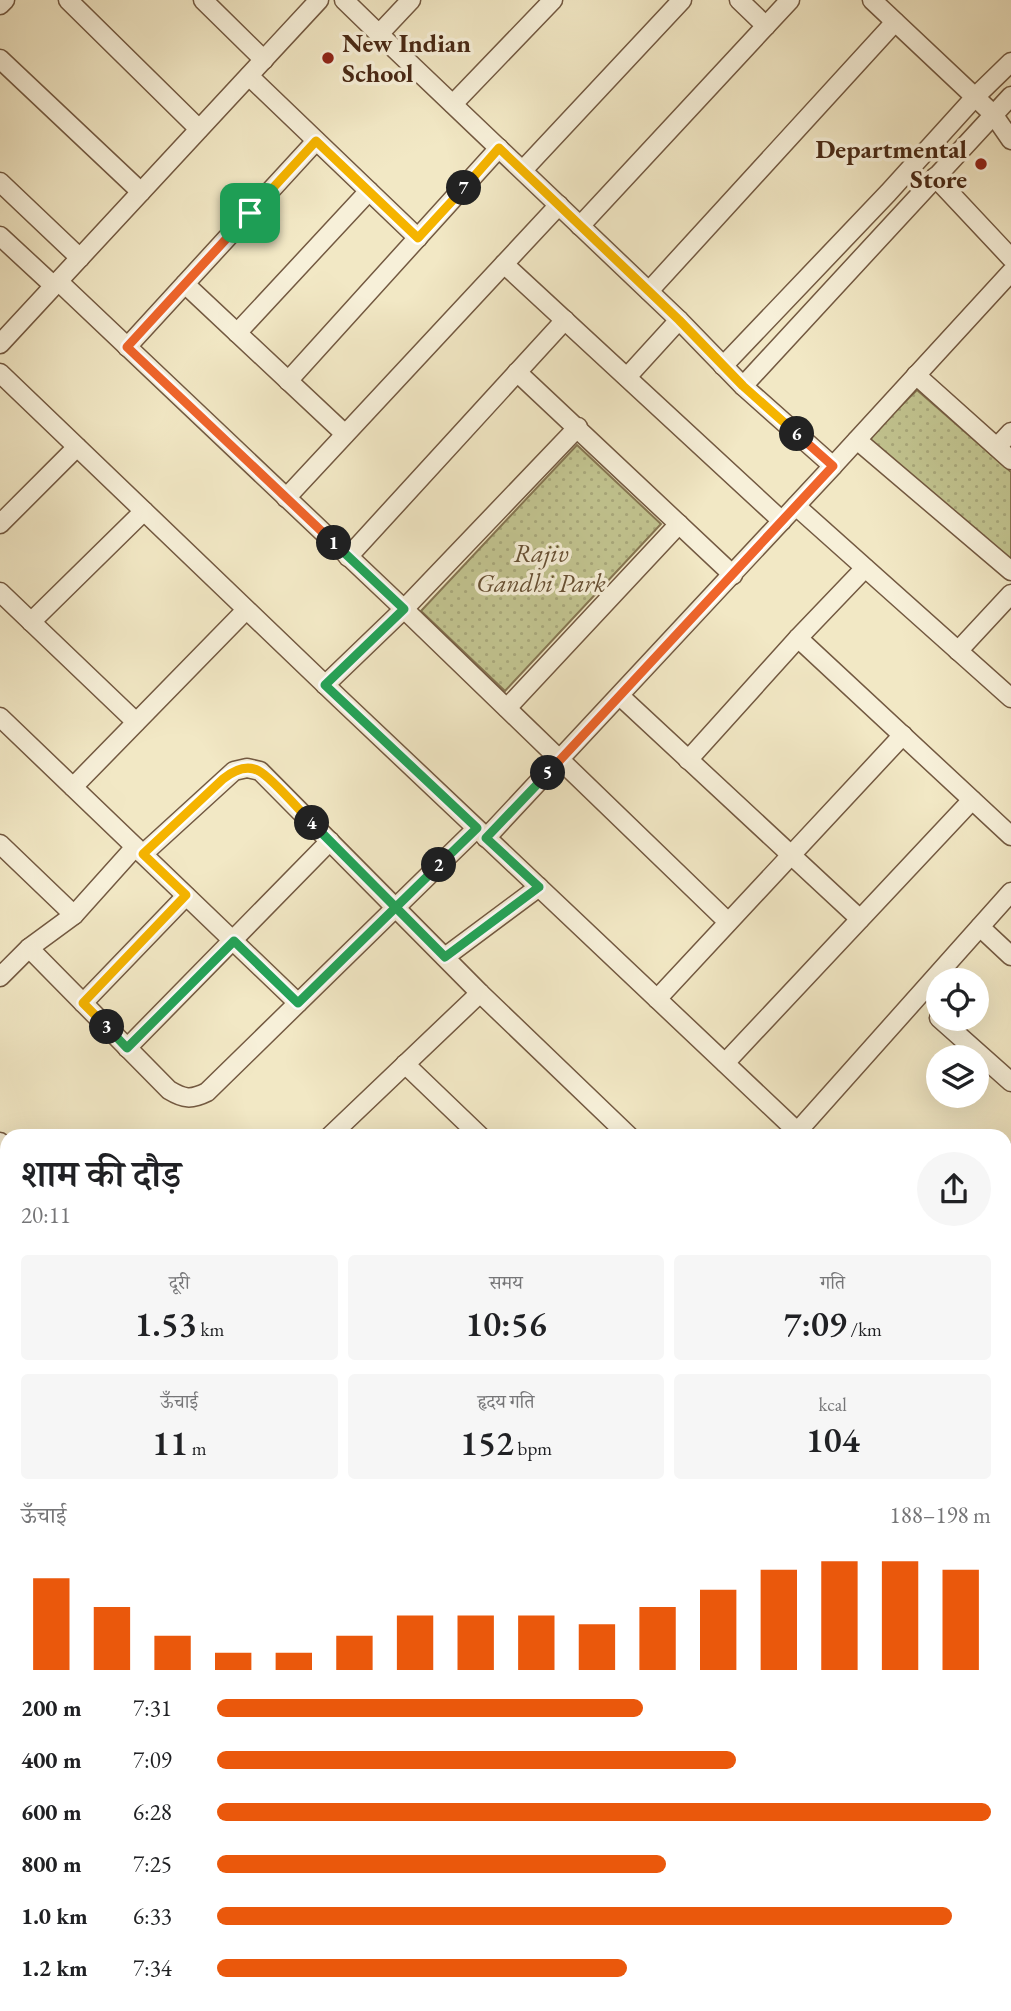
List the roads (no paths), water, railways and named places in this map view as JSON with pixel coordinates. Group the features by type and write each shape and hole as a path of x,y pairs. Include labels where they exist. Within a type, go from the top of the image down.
{"street":[{"path":"0,5 5,0"},
{"path":"68,0 199,129"},
{"path":"202,0 264,60"},
{"path":"0,344 319,0"},
{"path":"344,0 679,320 743,386 833,466"},
{"path":"379,34 411,0"},
{"path":"453,104 553,0"},
{"path":"523,170 682,0"},
{"path":"739,0 766,26"},
{"path":"580,226 790,0"},
{"path":"872,0 992,114 1011,140"},
{"path":"649,291 895,22"},
{"path":"0,59 141,192"},
{"path":"723,366 1011,62"},
{"path":"248,76 418,238"},
{"path":"743,386 1011,96"},
{"path":"127,347 316,141"},
{"path":"288,381 499,148"},
{"path":"936,177 1011,258"},
{"path":"0,182 80,258"},
{"path":"237,333 369,191"},
{"path":"286,498 559,205"},
{"path":"0,236 127,347 404,609 728,922"},
{"path":"504,264 782,521"},
{"path":"29,948 169,1090 181,1098 193,1099 207,1092 396,907 561,760 1011,272"},
{"path":"184,284 345,434"},
{"path":"348,557 565,320"},
{"path":"627,377 679,320"},
{"path":"517,372 733,575"},
{"path":"0,373 246,610 795,1129"},
{"path":"916,375 1011,460"},
{"path":"325,685 404,609 578,427"},
{"path":"997,447 1011,432"},
{"path":"857,440 1011,571"},
{"path":"0,524 77,447"},
{"path":"796,506 1011,698"},
{"path":"31,622 144,512"},
{"path":"507,708 679,524"},
{"path":"688,760 865,568"},
{"path":"0,592 136,722"},
{"path":"958,651 1011,594"},
{"path":"73,787 246,610"},
{"path":"798,638 1011,836"},
{"path":"620,696 860,919"},
{"path":"0,717 298,1003"},
{"path":"657,999 903,736"},
{"path":"0,977 29,948 74,915 139,850 223,779 234,771 247,768 260,771 480,993 622,1129"},
{"path":"725,1063 972,800"},
{"path":"127,1048 330,841"},
{"path":"0,844 74,915"},
{"path":"445,957 539,887"},
{"path":"804,1129 1011,892"},
{"path":"83,1003 186,895"},
{"path":"980,927 1011,957"},
{"path":"337,1129 480,993"},
{"path":"916,998 926,1007"},
{"path":"953,1031 1011,1083"},
{"path":"405,1064 473,1129"}],"place":[{"name":"New Indian School","path":"328,58"},
{"name":"Departmental Store","path":"981,164"}],"park label":[{"name":"Rajiv Gandhi Park","path":"541,568"}]}
